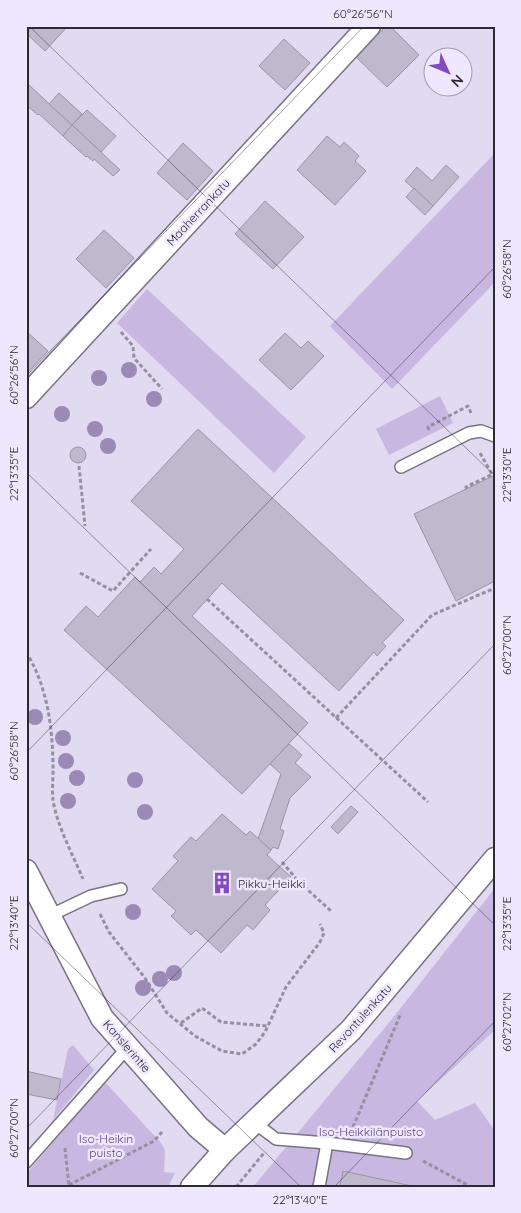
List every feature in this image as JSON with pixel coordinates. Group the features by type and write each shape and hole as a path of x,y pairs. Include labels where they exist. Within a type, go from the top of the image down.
{"street":[{"name":"Maaherrankatu","path":"26,397 369,26"},
{"name":"Revontulenkatu","path":"192,1187 225,1150 351,1030 495,859"},
{"name":"Kanslerintie","path":"26,872 102,1018 198,1126 225,1150"}],"lane":[{"path":"401,467 469,433 481,431 495,436"},
{"path":"49,916 91,896 121,889"},
{"path":"26,1162 128,1047"},
{"path":"255,1123 276,1138 406,1153"},
{"path":"319,1187 327,1143"}],"path":[{"path":"104,313 133,346 134,358 162,389"},
{"path":"79,466 85,526"},
{"path":"466,489 466,487 495,473"},
{"path":"80,573 113,591 151,549"},
{"path":"336,718 432,614 495,588"},
{"path":"207,599 428,802"},
{"path":"26,652 42,686 52,729 53,800 62,830 109,932 145,978 152,992 168,1013 195,1036 222,1051 242,1054 256,1044 268,1026 286,987 320,942 324,933 320,924"},
{"path":"282,862 299,882 331,911"},
{"path":"181,1023 202,1008 221,1022 268,1026"},
{"path":"347,1145 357,1114 390,1038"},
{"path":"59,1124 64,1142 69,1186 154,1141 162,1132"},
{"path":"406,1153 472,1187"}],"green space":[{"path":"495,153 495,282 392,389 330,326"},
{"path":"147,289 306,437 274,473 117,323"},
{"path":"440,396 453,423 389,455 376,429"},
{"name":"Iso-Heikkilänpuisto","path":"495,888 495,1030 417,1101 435,1120 475,1103 495,1131 495,1187 253,1187 392,1019"},
{"path":"73,1045 94,1070 53,1120 68,1049"},
{"name":"Iso-Heikin puisto","path":"105,1082 161,1143 165,1150 164,1172 175,1173 168,1187 26,1187 26,1174"}],"building":[{"path":"26,26 68,26 45,51 26,33"},
{"path":"386,26 390,26 419,55 387,87 356,57"},
{"path":"284,39 310,63 285,90 259,66"},
{"path":"29,85 72,125 63,136 26,105 26,88"},
{"path":"59,93 82,114 72,125 49,104"},
{"path":"87,110 116,136 101,152 72,125"},
{"path":"72,125 120,170 113,176 94,159 93,161 86,157 63,136"},
{"path":"327,136 340,147 344,142 359,156 355,161 366,171 335,205 297,170"},
{"path":"183,143 213,171 187,200 157,173"},
{"path":"446,165 459,177 433,206 405,181 417,167 432,181"},
{"path":"414,188 433,206 425,215 406,197"},
{"path":"265,201 304,237 273,269 235,234"},
{"path":"104,230 134,258 106,288 76,259"},
{"path":"26,331 48,351 26,374"},
{"path":"285,333 301,348 308,341 324,356 291,390 259,360"},
{"path":"198,429 404,620 382,643 386,646 377,656 374,652 339,691 222,583 192,616 308,723 242,794 64,630 86,606 98,617 135,577 140,582 154,567 161,574 184,549 131,501"},
{"path":"75,447 81,447 86,452 84,461 75,463 70,458 70,452"},
{"path":"495,475 495,581 456,601 414,514"},
{"path":"289,744 302,755 295,763 311,777 290,798 280,829 284,831 278,849 273,847 271,850 258,839 281,774 270,764"},
{"path":"351,806 358,812 338,834 331,827"},
{"name":"Pikku-Heikki","path":"222,814 246,835 250,831 271,850 267,855 291,877 265,905 270,910 253,930 247,925 221,953 196,930 191,935 171,916 176,911 152,889 178,861 173,856 191,837 196,841"},
{"path":"26,1071 61,1079 57,1100 26,1094"},
{"path":"343,1171 412,1186 412,1187 340,1187"}],"place":[{"name":"Pikku-Heikki","path":"222,883"}]}
